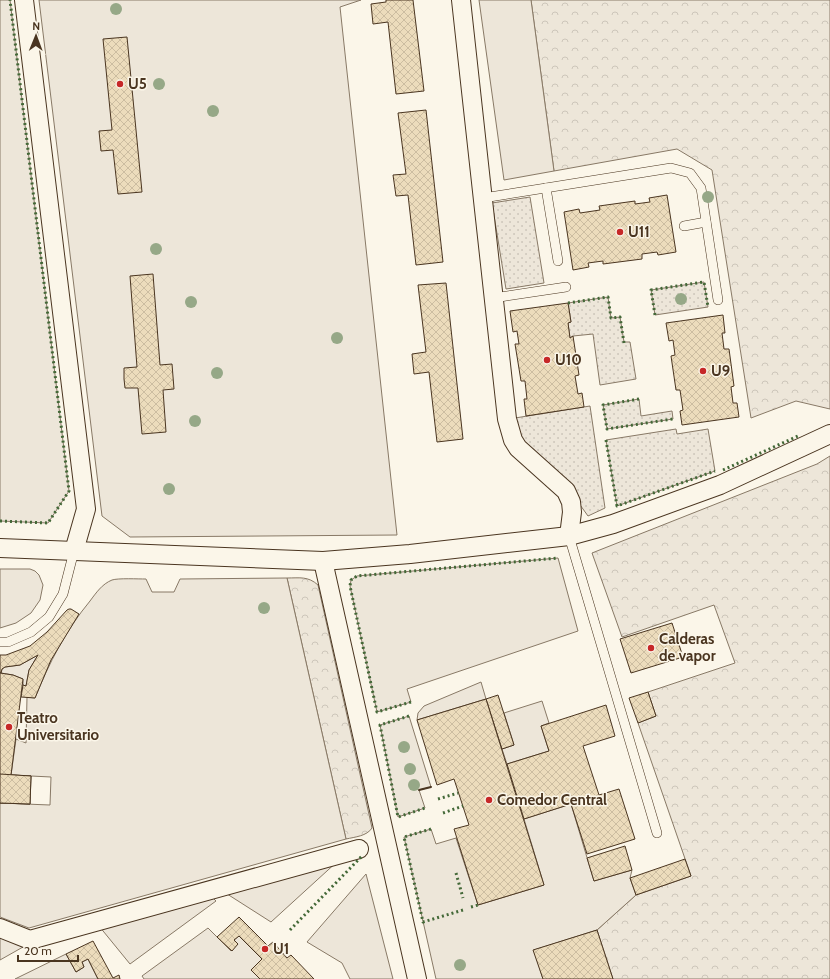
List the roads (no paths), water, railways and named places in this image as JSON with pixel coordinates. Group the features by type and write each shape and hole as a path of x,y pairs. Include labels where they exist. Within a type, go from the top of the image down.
{"street":[{"path":"24,0 86,509 74,551"},
{"path":"461,0 507,419 512,440 518,448 566,491 571,502 572,512 569,536"},
{"path":"0,548 323,561 410,554 569,536 613,524 720,485 830,434"},
{"path":"323,561 417,979"},
{"path":"0,928 30,940 359,849"}],"lane":[{"path":"483,198 671,168 690,173 701,188 718,300"},
{"path":"546,188 558,261"},
{"path":"684,226 706,222"},
{"path":"494,298 566,287"},
{"path":"569,536 657,833"},
{"path":"0,642 8,642 31,632 49,617 63,594 74,551"}],"place":[{"name":"U5","path":"120,84"},
{"name":"U11","path":"620,232"},
{"name":"U10","path":"547,360"},
{"name":"U9","path":"703,371"},
{"name":"Calderas de vapor","path":"651,648"},
{"name":"Teatro Universitario","path":"9,727"},
{"name":"Comedor Central","path":"489,800"},
{"name":"U1","path":"265,949"}]}
